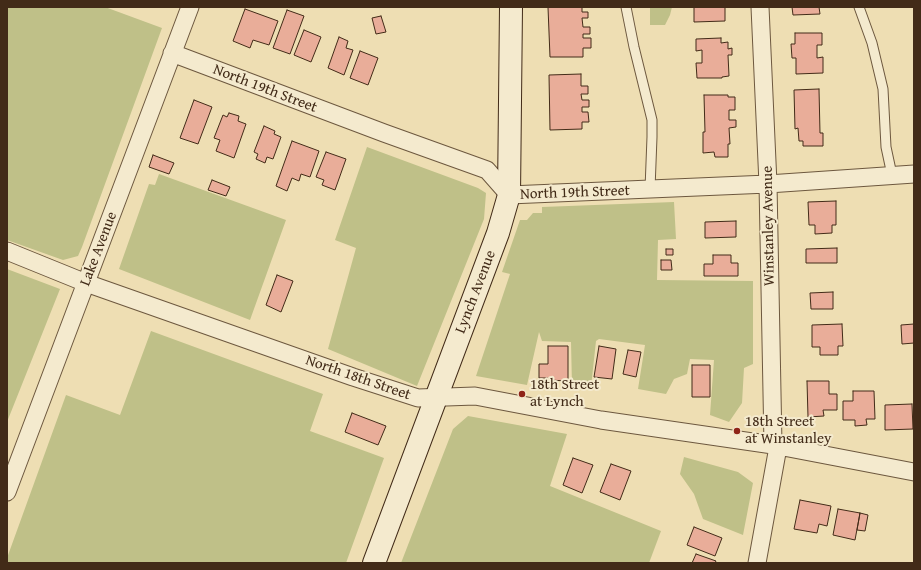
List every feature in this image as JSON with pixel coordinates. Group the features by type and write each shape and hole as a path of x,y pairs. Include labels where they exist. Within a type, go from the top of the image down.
{"street":[{"name":"Lake Avenue","path":"7,492 190,7"},
{"name":"Lynch Avenue","path":"374,563 498,233 509,196 511,7"},
{"name":"Winstanley Avenue","path":"757,563 775,446 768,184 760,7"},
{"name":"North 19th Street","path":"172,53 487,170 509,196 768,184 914,174"},
{"name":"North 18th Street","path":"7,251 86,283 353,378 418,398 475,396 601,420 775,446 914,472"}],"lane":[{"path":"626,7 652,120 650,190"},
{"path":"859,7 872,43 883,89 886,147 892,175"}],"green space":[{"path":"7,7 105,7 162,28 82,247 78,256 63,260 7,240"},
{"path":"650,7 672,7 665,25 650,25"},
{"path":"367,147 478,188 486,193 484,219 417,386 328,349 356,248 335,240"},
{"path":"159,174 286,220 250,320 119,269 149,184 155,185"},
{"path":"674,202 676,239 658,240 657,280 753,281 753,364 744,368 742,403 729,422 710,415 714,360 690,359 687,374 674,379 666,394 638,389 645,345 599,339 596,341 591,387 572,386 571,342 542,341 539,332 527,385 476,376 510,274 502,272 520,220 527,220 533,213 542,213 542,207"},
{"path":"7,269 60,289 7,422"},
{"path":"151,331 323,394 310,431 384,458 346,563 7,563 7,558 66,395 120,415"},
{"path":"468,416 567,434 550,486 661,531 649,563 401,563 453,429"},
{"path":"684,457 738,472 753,483 743,535 703,519 694,494 680,474"}],"building":[{"path":"548,7 582,7 582,12 588,12 588,18 582,18 583,27 590,27 590,34 583,34 583,38 591,38 591,48 583,48 583,57 550,57"},
{"path":"694,7 725,7 725,21 694,22"},
{"path":"792,7 819,7 820,14 793,15"},
{"path":"245,9 278,21 269,45 253,40 250,48 233,41"},
{"path":"287,10 304,16 290,54 273,48"},
{"path":"381,16 386,32 376,34 372,18"},
{"path":"304,30 321,37 311,62 294,55"},
{"path":"795,33 822,33 822,45 817,45 817,58 823,57 823,73 796,74 796,58 792,58 791,44 795,44"},
{"path":"339,37 348,41 346,48 353,50 344,75 328,68"},
{"path":"721,38 721,43 728,42 728,49 732,48 732,55 728,55 729,76 722,78 697,78 696,63 702,63 702,50 696,51 696,39"},
{"path":"360,51 378,58 368,85 350,78"},
{"path":"581,74 581,86 588,86 588,94 581,94 582,100 589,100 589,107 582,107 582,112 588,112 589,122 582,122 582,129 550,130 549,75"},
{"path":"819,89 820,133 823,133 823,146 803,146 803,141 799,141 798,128 795,129 794,90"},
{"path":"704,95 728,95 728,97 735,97 735,110 729,110 729,120 736,120 736,127 729,128 730,144 728,144 728,157 715,157 714,152 703,153 703,132 705,132"},
{"path":"194,100 212,107 198,144 180,138"},
{"path":"229,113 239,116 238,121 246,124 234,158 216,151 220,140 214,138 223,115 227,117"},
{"path":"264,126 275,131 274,134 281,137 273,159 267,157 265,163 256,159 258,154 254,152"},
{"path":"292,141 319,151 310,177 301,174 299,181 292,178 287,191 276,186"},
{"path":"326,152 346,159 335,190 322,185 324,180 316,177"},
{"path":"153,155 174,163 169,174 149,167"},
{"path":"212,180 230,187 226,196 208,190"},
{"path":"836,201 836,225 832,225 832,233 815,234 815,225 809,225 808,202"},
{"path":"736,221 736,237 705,238 705,222"},
{"path":"837,248 837,263 806,263 806,249"},
{"path":"666,249 673,249 673,255 666,255"},
{"path":"713,255 731,255 731,263 738,263 738,276 704,276 704,264 713,264"},
{"path":"661,260 671,260 672,270 661,270"},
{"path":"277,275 293,281 281,312 266,305"},
{"path":"833,292 833,309 811,309 810,293"},
{"path":"842,324 843,346 838,346 838,355 820,355 820,347 812,347 812,325"},
{"path":"914,324 914,343 902,344 901,325"},
{"path":"548,346 568,346 568,381 539,378 539,364 548,364"},
{"path":"599,346 616,349 612,379 594,377"},
{"path":"628,350 641,352 636,377 623,374"},
{"path":"692,365 710,365 710,397 692,397"},
{"path":"807,381 829,381 829,394 837,394 837,410 823,410 824,416 808,417"},
{"path":"853,391 874,391 875,419 866,419 867,425 855,426 855,420 843,420 843,401 853,401"},
{"path":"912,404 913,429 885,430 885,405"},
{"path":"352,413 386,426 378,445 345,432"},
{"path":"573,458 593,465 582,493 563,485"},
{"path":"611,464 631,471 620,500 600,492"},
{"path":"800,500 831,506 827,526 819,524 817,533 794,529"},
{"path":"838,509 860,513 855,540 833,535"},
{"path":"860,513 868,515 865,531 857,530"},
{"path":"694,527 722,538 715,556 687,545"},
{"path":"696,554 716,561 715,563 692,563"}],"place":[{"name":"18th Street at Lynch","path":"522,394"},
{"name":"18th Street at Winstanley","path":"737,431"}]}
